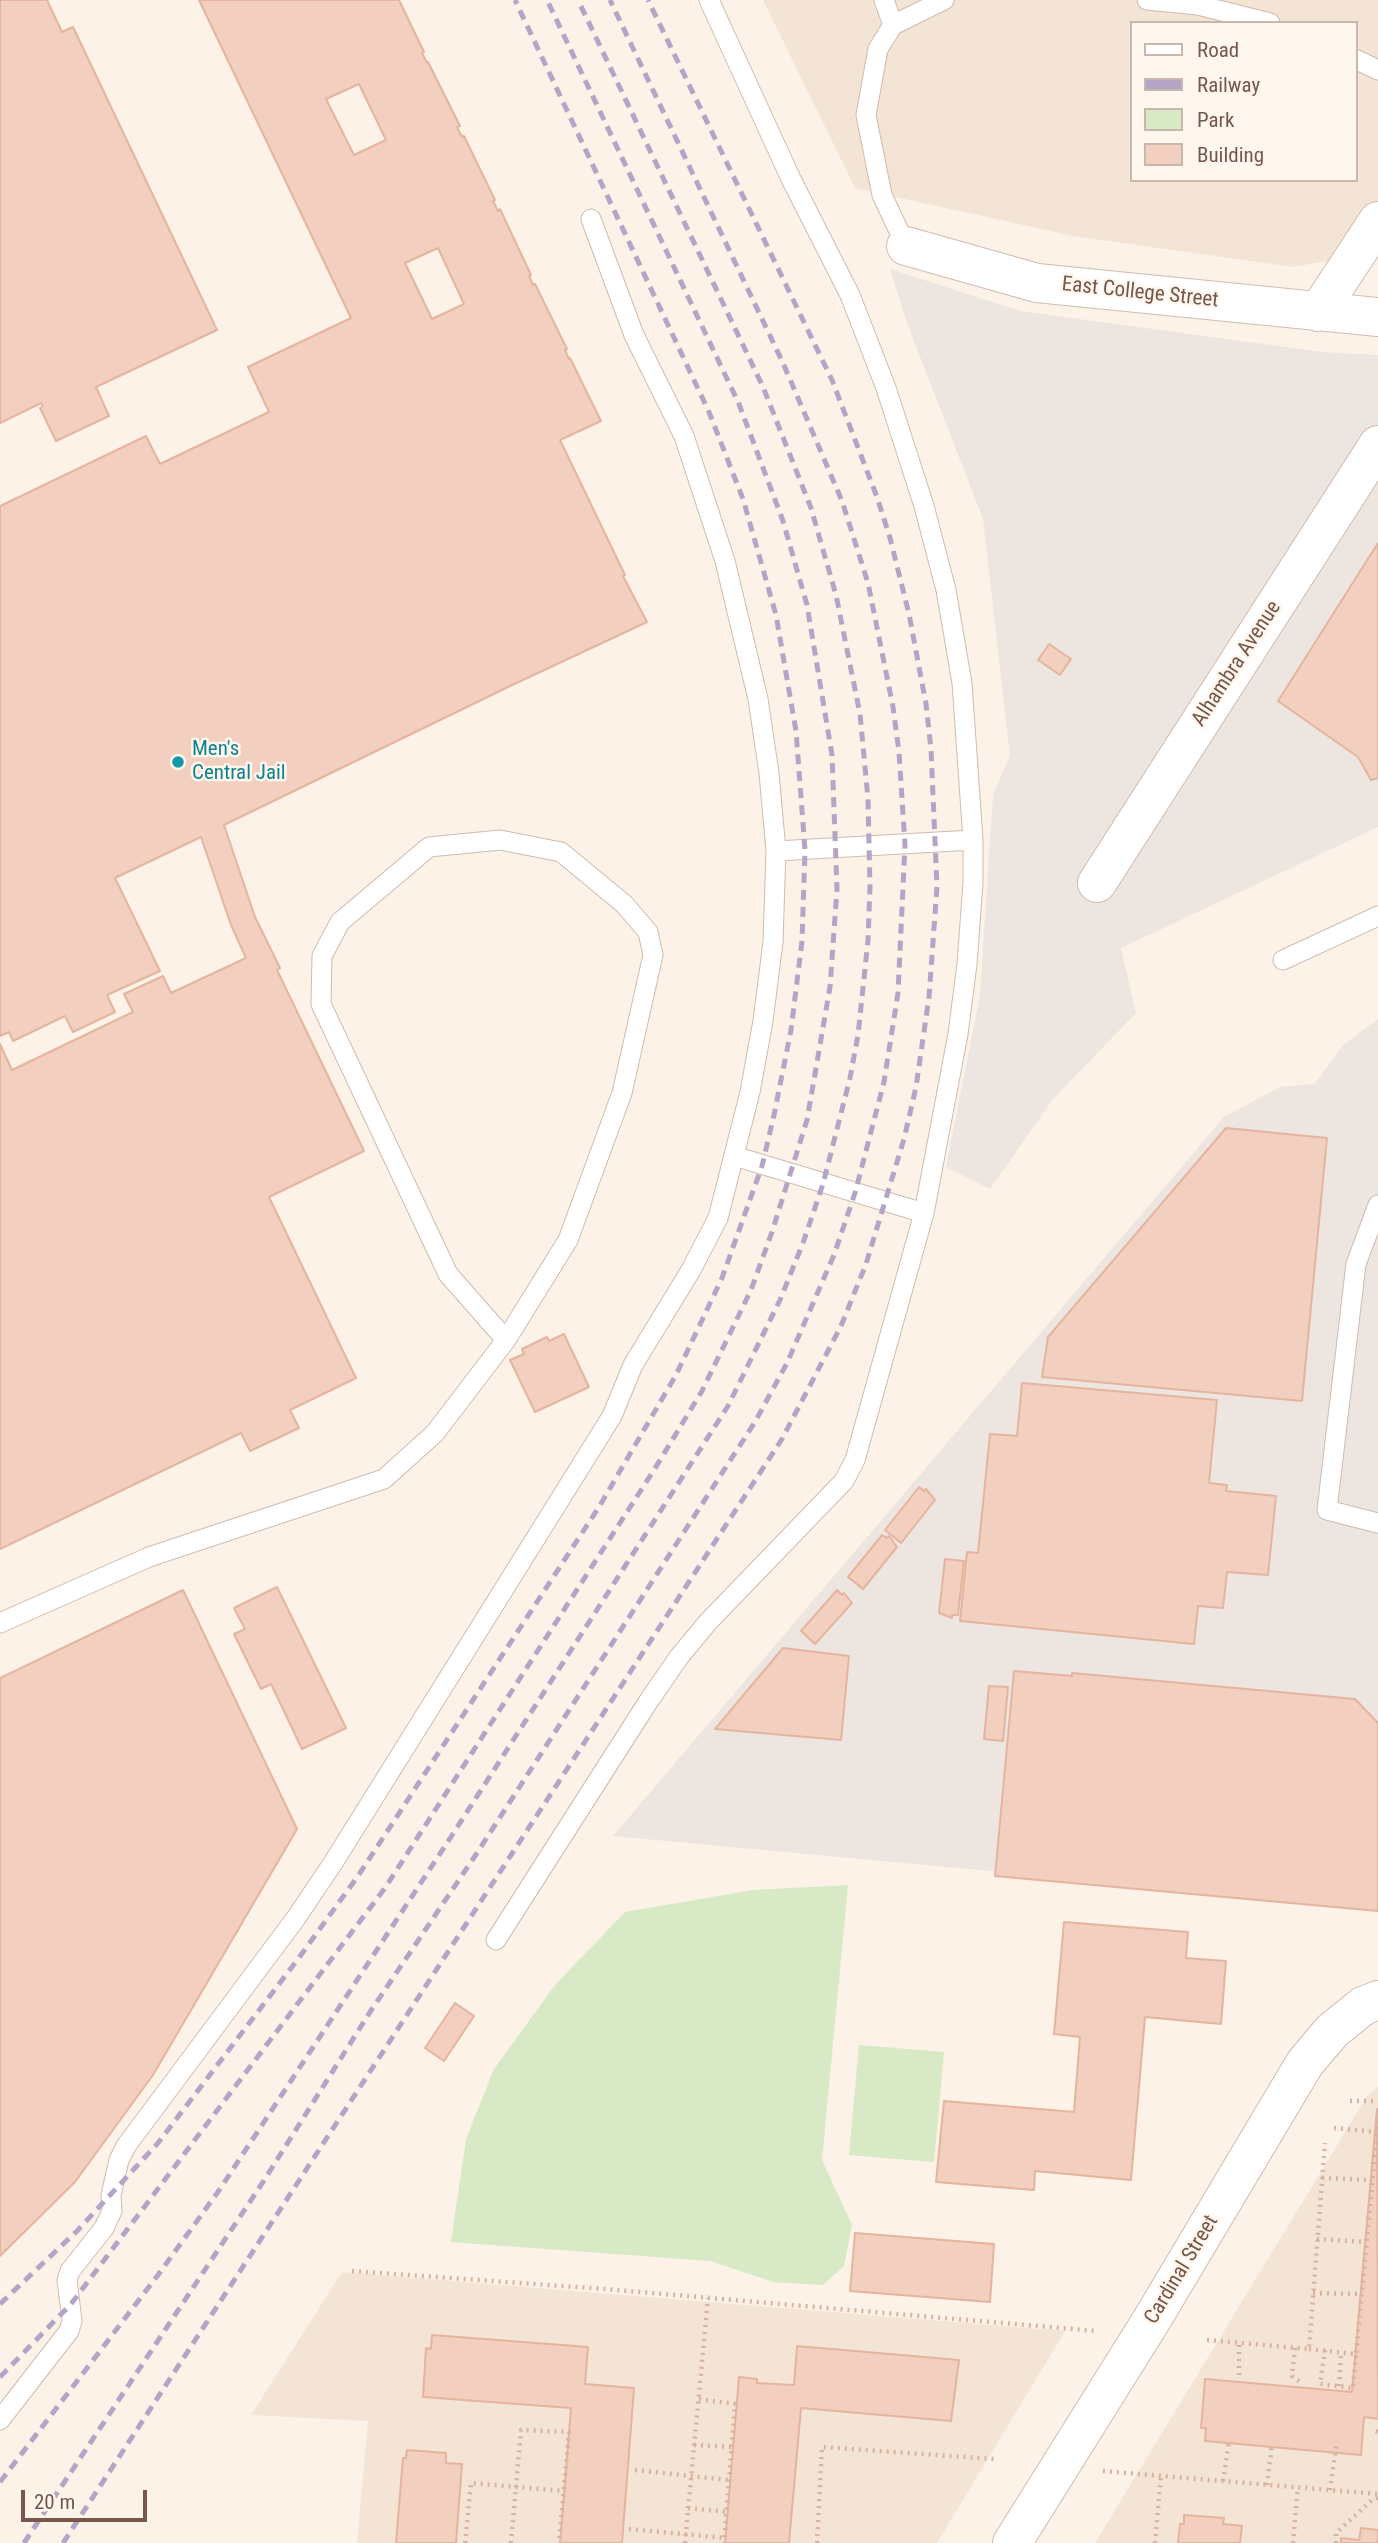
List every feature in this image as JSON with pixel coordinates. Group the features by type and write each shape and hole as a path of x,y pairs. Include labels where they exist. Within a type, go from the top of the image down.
{"street":[{"path":"1318,312 1378,221"},
{"name":"East College Street","path":"906,246 1037,283 1378,317"},
{"name":"Alhambra Avenue","path":"1097,883 1378,445"},
{"name":"Cardinal Street","path":"1012,2543 1152,2321 1305,2063 1332,2031 1370,2003"}],"lane":[{"path":"496,1940 679,1657 708,1622 844,1481 855,1460 924,1213 958,1034 973,883 973,840 962,683 946,590 924,506 886,388 850,295 791,179 709,0"},
{"path":"884,0 893,25"},
{"path":"906,246 882,195 866,115 878,49 893,25 944,0"},
{"path":"1147,0 1198,2 1263,21"},
{"path":"1357,60 1378,70"},
{"path":"0,2420 69,2331 72,2322 67,2280 70,2271 104,2228 112,2211 111,2194 119,2160 126,2146 334,1863 612,1416 633,1365 691,1270 718,1218 750,1092 763,1021 772,942 776,851 769,773 758,699 725,561 684,436 634,335 592,219"},
{"path":"0,1623 149,1557 384,1479 435,1433 506,1340 568,1240 622,1093 653,955 648,932 624,904 562,852 500,840 429,847 340,922 322,956 321,1004 448,1274 506,1340"},
{"path":"776,851 973,840"},
{"path":"1283,960 1378,916"},
{"path":"734,1156 924,1213"},
{"path":"1378,1205 1356,1264 1327,1510 1378,1523"}],"path":[{"path":"1350,2101 1378,2101"},
{"path":"1325,2350 1320,2384 1353,2388 1378,2121"},
{"path":"1334,2128 1377,2132"},
{"path":"1309,2349 1325,2143"},
{"path":"1322,2178 1373,2180"},
{"path":"1317,2239 1366,2242"},
{"path":"352,2271 1100,2332"},
{"path":"1313,2293 1361,2294"},
{"path":"685,2543 708,2298"},
{"path":"1207,2340 1356,2354"},
{"path":"1239,2343 1239,2375"},
{"path":"1295,2347 1292,2376 1300,2382"},
{"path":"1339,2386 1341,2352"},
{"path":"629,2529 724,2540 735,2404 699,2399"},
{"path":"511,2543 521,2430 569,2432 559,2543"},
{"path":"1330,2490 1338,2441"},
{"path":"1223,2481 1229,2442"},
{"path":"694,2445 732,2447"},
{"path":"1267,2485 1272,2445"},
{"path":"817,2543 822,2447 994,2459"},
{"path":"1058,2468 1378,2496"},
{"path":"635,2470 729,2480"},
{"path":"1155,2543 1161,2476"},
{"path":"465,2543 471,2483 564,2491"},
{"path":"1293,2543 1298,2487"},
{"path":"1336,2543 1336,2533 1378,2496"},
{"path":"688,2508 727,2512"}],"shaded area":[{"path":"763,0 1378,0 1378,252 1293,267 1073,236 855,188"},
{"path":"890,269 1020,311 1322,352 1378,355 1378,827 1121,948 1136,1013 1053,1099 990,1189 946,1167 980,995 993,794 1010,756 983,519 907,323"},
{"path":"1378,1019 1378,1907 613,1836 1224,1117 1280,1087 1315,1084 1343,1045"},
{"path":"1378,2087 1378,2543 1095,2543 1367,2096"},
{"path":"342,2272 1065,2331 937,2543 357,2543 368,2421 251,2415"}],"green space":[{"path":"848,1885 822,2160 852,2225 844,2266 823,2285 773,2282 710,2261 451,2242 466,2139 494,2069 555,1985 625,1912 753,1890"},
{"path":"859,2045 944,2052 934,2162 849,2155"}],"building":[{"path":"0,0 47,0 62,32 73,27 217,330 96,387 109,416 56,441 40,408 43,406 41,403 0,423"},
{"name":"Men's Central Jail","path":"199,0 399,0 424,52 422,53 460,126 457,127 462,137 464,136 498,211 500,209 531,275 529,276 533,285 535,284 601,421 560,440 647,622 224,825 255,917 280,968 277,970 364,1151 269,1197 356,1378 290,1410 299,1428 250,1451 241,1433 0,1549 0,1044 12,1070 133,1012 124,994 163,976 171,993 246,958 231,925 201,837 115,878 160,971 107,995 115,1012 73,1032 65,1016 13,1041 9,1032 0,1036 0,506 146,436 160,464 269,412 248,367 351,318","holes":["359,84 386,140 354,155 326,99","438,248 464,304 432,319 405,263"]},
{"path":"1378,543 1378,778 1371,780 1358,757 1278,701"},
{"path":"1049,644 1071,659 1060,675 1038,660"},
{"path":"1226,1128 1327,1138 1302,1401 1042,1377 1048,1337"},
{"path":"564,1334 589,1387 535,1412 510,1360 524,1354 522,1349 547,1337 549,1341"},
{"path":"1022,1383 1217,1400 1209,1483 1227,1485 1226,1491 1276,1496 1268,1575 1227,1572 1223,1608 1198,1606 1194,1644 960,1621 967,1552 978,1553 990,1434 1017,1436"},
{"path":"919,1487 924,1491 926,1489 935,1500 901,1543 885,1530"},
{"path":"882,1535 887,1538 889,1536 897,1547 863,1589 848,1577"},
{"path":"945,1559 964,1561 958,1615 952,1615 952,1618 939,1613"},
{"path":"277,1587 346,1728 302,1749 271,1684 261,1689 234,1634 245,1629 234,1608"},
{"path":"183,1590 297,1829 153,2075 75,2182 0,2256 0,1678"},
{"path":"837,1590 842,1595 844,1593 852,1603 815,1644 801,1631"},
{"path":"783,1648 849,1656 841,1740 715,1729"},
{"path":"1014,1671 1072,1676 1072,1673 1355,1699 1378,1723 1378,1911 995,1876"},
{"path":"989,1686 1008,1687 1003,1741 984,1739"},
{"path":"1064,1922 1188,1932 1186,1958 1226,1961 1221,2024 1145,2017 1131,2180 1035,2171 1034,2190 936,2182 944,2101 1074,2112 1080,2037 1054,2034"},
{"path":"455,2003 474,2016 444,2061 425,2048"},
{"path":"1377,2109 1378,2419 1364,2417 1361,2455 1205,2441 1206,2428 1201,2428 1205,2379 1352,2392"},
{"path":"855,2233 994,2244 990,2302 850,2291"},
{"path":"432,2335 588,2347 585,2384 634,2388 622,2543 560,2543 571,2408 423,2397 426,2348 431,2349"},
{"path":"797,2346 959,2360 951,2421 801,2408 789,2543 725,2543 739,2377 757,2379 757,2383 794,2385"},
{"path":"407,2450 446,2453 446,2463 462,2464 456,2543 396,2543 403,2458 406,2458"},
{"path":"1184,2515 1224,2518 1223,2524 1242,2526 1240,2543 1178,2543"},
{"path":"1361,2528 1378,2530 1378,2543 1341,2543 1341,2538 1359,2540"}],"railway":[{"path":"0,2304 77,2231 158,2143 298,1959 358,1876 599,1507 676,1375 722,1278 762,1166 774,1115 791,1030 802,941 805,850 796,731 776,615 743,499 709,412 515,0"},
{"path":"0,2377 71,2304 385,1888 654,1470 702,1391 751,1290 807,1120 830,987 837,889 832,755 807,605 783,521 739,404 547,0"},
{"path":"0,2482 220,2189 447,1843 728,1406 780,1300 803,1243 823,1184 850,1078 858,1035 868,940 868,799 860,714 836,595 811,508 763,387 578,0"},
{"path":"24,2543 263,2182 370,2012 475,1856 755,1422 787,1363 834,1255 855,1193 884,1082 898,993 905,845 893,707 868,583 842,501 783,363 610,0"},
{"path":"63,2543 782,1439 841,1326 866,1264 904,1139 916,1087 929,997 937,887 931,749 926,704 909,614 877,497 832,380 648,0"}],"place":[{"name":"Men's Central Jail","path":"178,762"}]}
